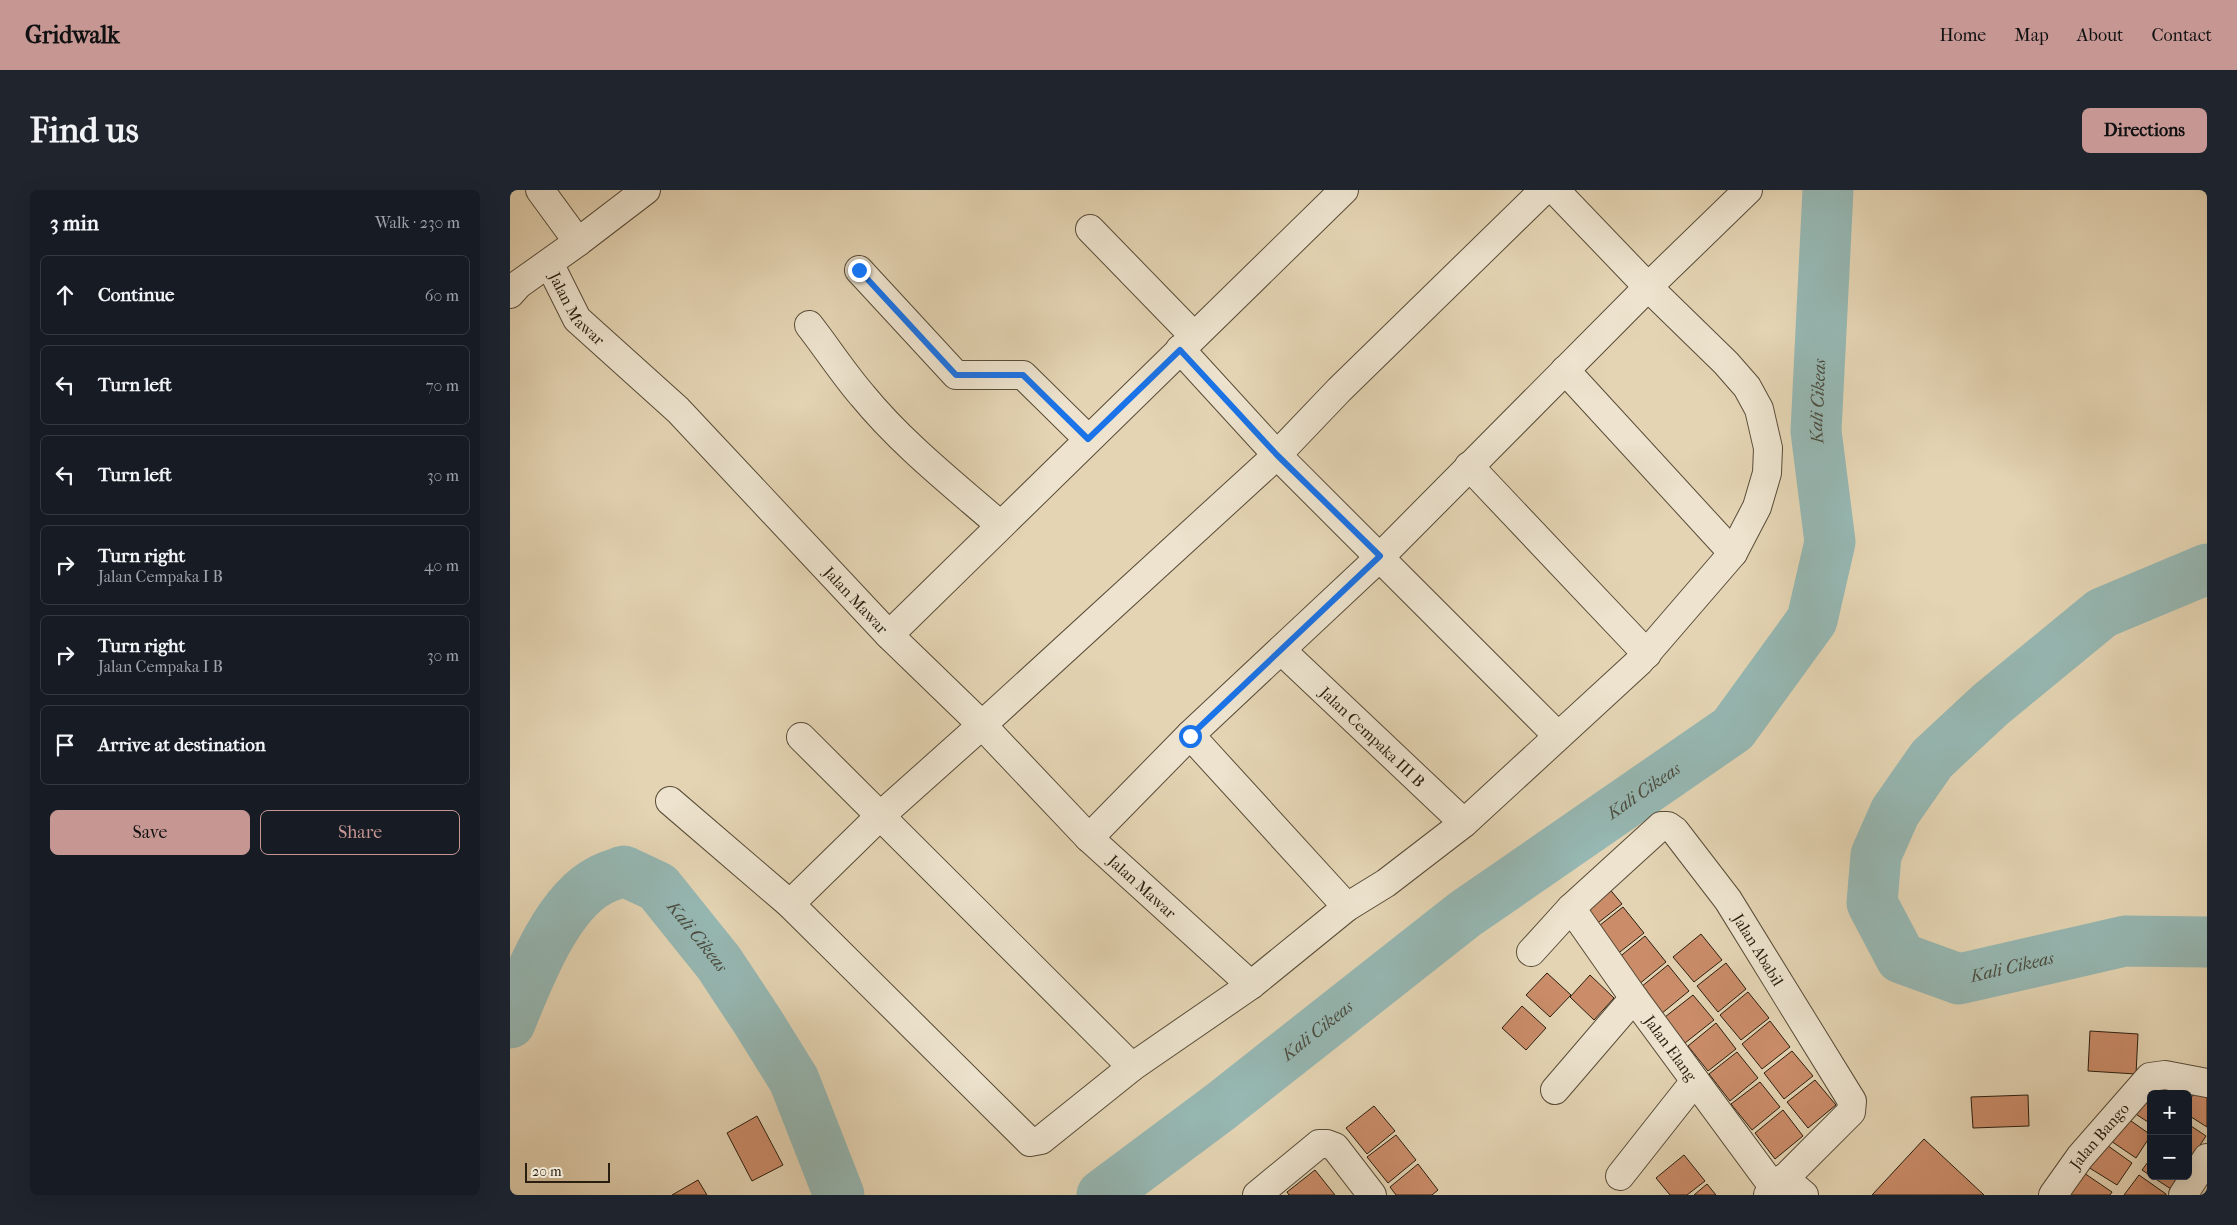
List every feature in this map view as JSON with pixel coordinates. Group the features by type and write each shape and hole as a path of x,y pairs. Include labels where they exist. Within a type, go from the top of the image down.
{"street":[{"path":"540,190 578,242"},
{"path":"549,263 646,190"},
{"path":"889,635 1344,190"},
{"path":"790,904 879,817 1277,455 1339,390 1544,190"},
{"path":"670,801 790,904 1030,1142 1041,1140 1132,1067 1251,985 1347,907 1386,883 1464,823 1647,654 1732,552 1757,507 1767,473 1768,448 1759,409 1747,387 1726,362 1648,287 1555,190"},
{"path":"1089,838 1190,736 1380,556 1648,287 1748,190"},
{"path":"1090,229 1187,343 1277,455 1558,736"},
{"name":"Jalan Mawar","path":"510,294 519,284 549,263 577,319 678,410 889,635 982,725 1089,838 1251,985"},
{"path":"859,270 956,375 1023,375 1088,439"},
{"path":"809,325 862,395 890,425 928,463 1000,525"},
{"path":"1565,370 1732,552"},
{"path":"1469,466 1647,654"},
{"name":"Jalan Cempaka III B","path":"1281,650 1464,823"},
{"path":"1190,736 1347,907"},
{"path":"801,737 879,817 1132,1067"},
{"name":"Jalan Ababil","path":"1571,908 1661,826 1668,826 1675,831 1728,900 1852,1101 1850,1112 1775,1187"},
{"path":"1531,952 1571,908"},
{"name":"Jalan Elang","path":"1571,908 1634,998 1775,1187 1804,1195"},
{"path":"1555,1090 1634,998"},
{"name":"Jalan Bango","path":"2053,1195 2080,1157 2150,1077 2165,1075 2207,1083"},
{"path":"1620,1176 1695,1081"},
{"path":"1257,1195 1319,1144 1335,1147 1372,1195"},
{"path":"2183,1195 2207,1158"}],"building":[{"path":"1603,881 1622,904 1594,926 1578,904"},
{"path":"1623,907 1644,933 1616,955 1595,929"},
{"path":"1701,934 1722,960 1694,982 1673,957"},
{"path":"1645,936 1666,962 1638,985 1617,959"},
{"path":"1726,963 1746,989 1718,1012 1697,986"},
{"path":"1668,965 1689,991 1661,1014 1641,987"},
{"path":"1547,973 1571,995 1550,1017 1526,995"},
{"path":"1590,975 1614,998 1594,1020 1570,997"},
{"path":"1748,992 1769,1018 1741,1040 1720,1015"},
{"path":"1693,995 1714,1020 1685,1043 1665,1017"},
{"path":"1522,1006 1546,1028 1526,1050 1502,1028"},
{"path":"1770,1021 1790,1047 1762,1069 1742,1044"},
{"path":"1716,1023 1736,1049 1708,1071 1688,1046"},
{"path":"2090,1031 2138,1034 2136,1074 2088,1071"},
{"path":"1792,1051 1813,1076 1784,1099 1764,1073"},
{"path":"1737,1052 1758,1078 1730,1101 1709,1074"},
{"path":"1815,1080 1836,1105 1808,1128 1787,1102"},
{"path":"1760,1082 1780,1107 1752,1130 1731,1104"},
{"path":"2143,1086 2149,1090 2147,1090 2147,1121 2128,1109"},
{"path":"2198,1088 2207,1094 2207,1127 2192,1118 2192,1096"},
{"path":"2028,1095 2029,1126 1973,1128 1971,1097"},
{"path":"1374,1106 1395,1131 1367,1154 1346,1128"},
{"path":"1783,1110 1803,1136 1775,1159 1755,1133"},
{"path":"757,1116 783,1165 752,1181 727,1133"},
{"path":"2124,1116 2147,1132 2147,1141 2136,1158 2108,1139"},
{"path":"2192,1127 2206,1136 2192,1157"},
{"path":"1396,1135 1416,1160 1388,1183 1367,1157"},
{"path":"1924,1139 1984,1195 1872,1195"},
{"path":"2104,1143 2132,1163 2117,1185 2088,1167"},
{"path":"1684,1155 1705,1181 1687,1195 1670,1195 1656,1178"},
{"path":"2147,1163 2147,1173 2142,1170"},
{"path":"1418,1164 1438,1190 1432,1195 1396,1195 1390,1187"},
{"path":"1315,1170 1335,1195 1289,1195 1287,1192"},
{"path":"2084,1173 2112,1192 2110,1195 2069,1195"},
{"path":"2139,1175 2166,1194 2166,1195 2124,1195"},
{"path":"698,1180 707,1195 672,1195"},
{"path":"2157,1180 2177,1180 2171,1189"},
{"path":"1707,1184 1716,1195 1694,1195"}],"waterway":[{"name":"Kali Cikeas","path":"1102,1195 1220,1107 1465,914 1733,729 1812,620 1830,542 1816,431 1828,190"},
{"name":"Kali Cikeas","path":"2207,569 2102,613 1990,705 1932,759 1895,812 1876,855 1872,903 1901,958 1959,979 2125,941 2207,942"},
{"name":"Kali Cikeas","path":"510,1023 525,985 545,944 569,907 584,892 602,879 624,871 658,887 719,963 794,1080 839,1195"}],"route":[{"path":"859,270 956,375 1023,375 1088,439 1180,350 1277,455 1380,556 1190,736"}]}
